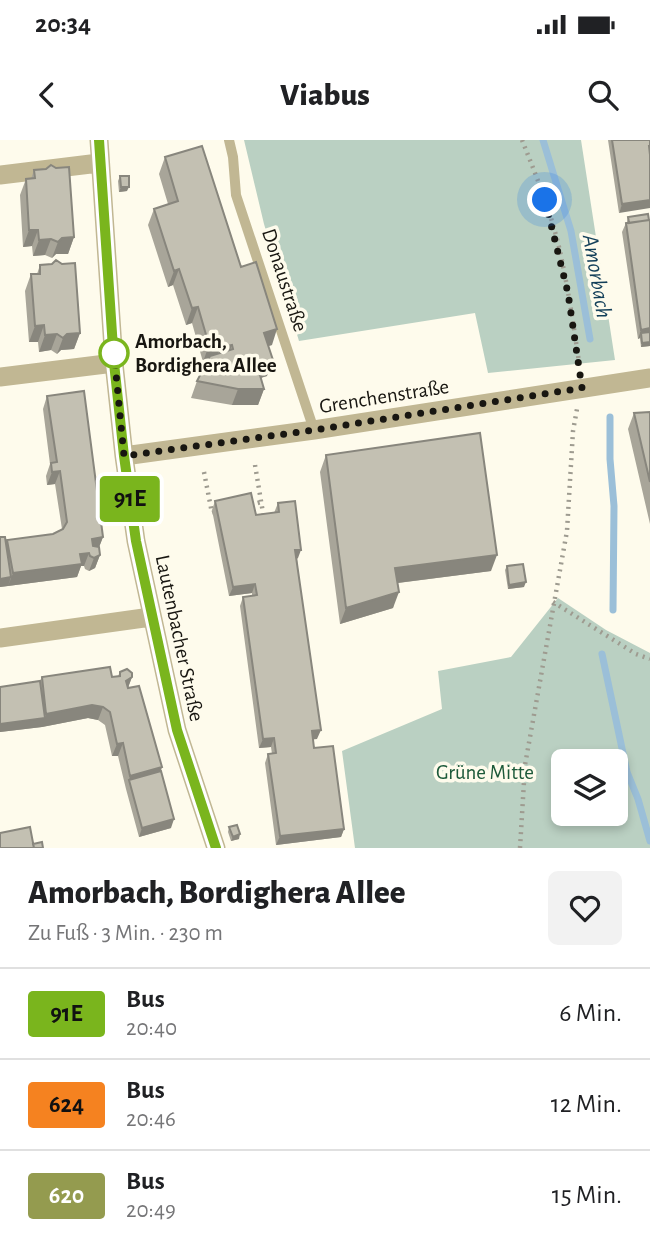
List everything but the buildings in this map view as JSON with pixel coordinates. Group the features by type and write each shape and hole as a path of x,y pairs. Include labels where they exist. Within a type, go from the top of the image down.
{"street":[{"name":"Lautenbacher Straße","path":"99,140 114,363 136,541 177,730 214,848"},
{"path":"0,175 99,163"},
{"path":"0,377 114,363"},
{"name":"Grenchenstraße","path":"124,456 314,430 650,378"},
{"path":"0,638 151,617"}],"lane":[{"name":"Donaustraße","path":"229,140 236,195 314,430"}],"path":[{"path":"522,140 545,200 558,245 582,388"},
{"path":"520,848 525,765 566,531 576,413"},
{"path":"255,465 265,523"},
{"path":"204,472 212,513 224,510"},
{"path":"249,505 261,502"},
{"path":"553,602 636,654 650,659"}],"green space":[{"path":"244,140 581,140 615,360 488,373 475,313 299,341 264,224"},
{"name":"Grüne Mitte","path":"558,598 606,630 650,653 650,848 355,848 342,751 442,709 438,671 511,657"}],"waterway":[{"name":"Amorbach","path":"543,140 571,231 590,339"},
{"name":"Amorbach","path":"610,417 614,506 613,610"},
{"name":"Amorbach","path":"602,654 627,772 650,841"}],"bus line":[{"name":"91E","path":"99,140 114,363 136,541 177,730 216,848"}],"place":[{"name":"Amorbach, Bordighera Allee","path":"114,353"}],"route":[{"path":"114,353 124,456 314,430 582,388 568,293 545,200"}]}
